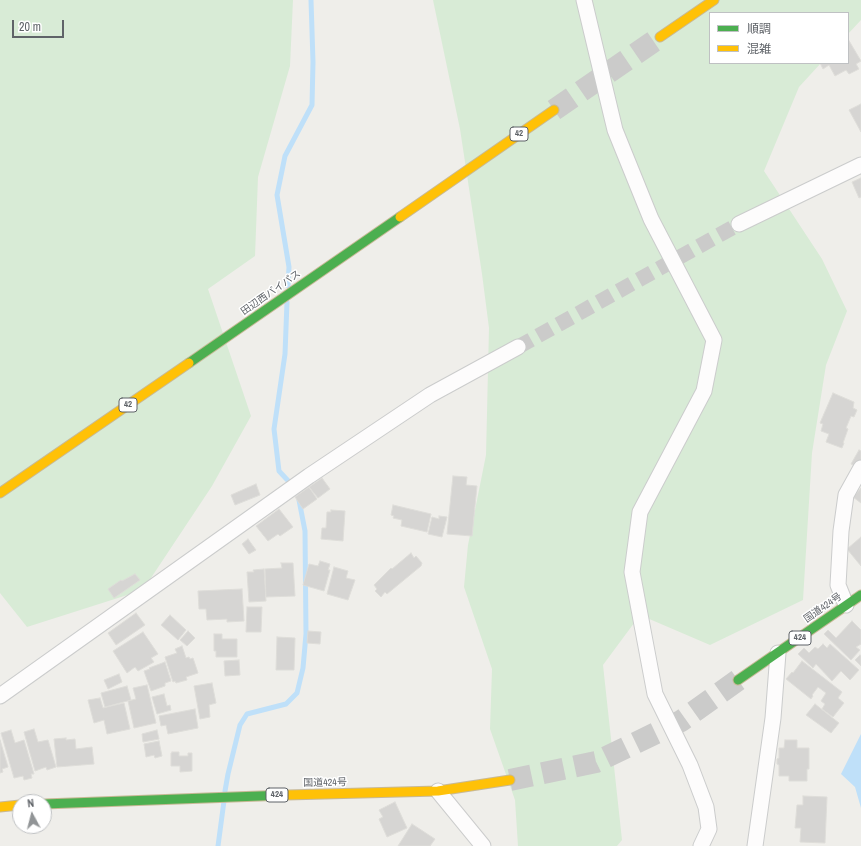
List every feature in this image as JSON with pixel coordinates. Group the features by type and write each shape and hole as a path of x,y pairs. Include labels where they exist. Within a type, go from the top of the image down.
{"highway":[{"path":"660,38 714,0"},
{"name":"田辺西バイパス","path":"0,493 554,110"},
{"name":"国道424号","path":"738,680 861,595"},
{"name":"国道424号","path":"52,804 246,796 438,791 510,780"},
{"path":"0,807 12,806"}],"street":[{"path":"584,0 615,130 651,219 714,340 704,391 640,512 632,572 655,694 690,765 706,807 709,829 701,846"},
{"path":"739,224 861,165"},
{"path":"0,696 309,476 430,395 518,347"},
{"path":"846,605 838,585 841,531 846,495 861,468"},
{"path":"755,846 773,718 778,653"},
{"path":"438,791 483,846"}],"green space":[{"path":"0,0 293,0 290,66 258,177 255,256 208,289 251,416 212,486 143,590 27,627 0,593"},
{"path":"433,0 861,0 861,20 849,33 849,12 709,12 709,64 820,64 799,87 764,171 822,259 847,311 826,365 812,453 803,600 710,645 640,615 603,665 622,840 617,846 518,846 515,800 490,729 492,669 464,587 468,545 486,455 489,328 460,129"}],"water":[{"path":"861,734 861,808 855,787 841,774"}],"building":[{"path":"849,41 861,61 856,64 859,69 849,74 846,70 835,76 829,65 823,69 820,64 849,64"},
{"path":"861,104 861,132 849,110"},
{"path":"861,178 861,197 859,198 852,182"},
{"path":"833,393 854,402 853,408 857,410 854,417 851,416 846,428 848,429 842,448 826,442 829,434 821,431 823,424 820,423"},
{"path":"859,450 861,451 861,460 857,467 851,464"},
{"path":"453,476 467,477 466,485 477,486 472,536 447,534"},
{"path":"322,478 330,489 318,498 309,487"},
{"path":"256,484 260,495 235,505 231,495"},
{"path":"309,487 317,499 303,509 295,497"},
{"path":"861,488 861,503 853,497"},
{"path":"393,505 431,514 427,532 401,526 402,520 393,518 394,516 391,515"},
{"path":"279,509 293,527 280,536 278,534 268,541 256,526"},
{"path":"331,510 345,511 343,541 321,539 322,528 326,528 327,512 331,512"},
{"path":"439,516 447,517 442,537 428,534 432,517 439,519"},
{"path":"861,537 861,566 847,549"},
{"path":"248,539 256,550 249,554 242,544"},
{"path":"411,553 414,558 416,556 422,563 421,566 387,594 385,592 381,597 375,591 377,589 374,585 391,568 392,569"},
{"path":"320,561 330,564 328,570 330,570 324,591 303,585 309,564 318,566"},
{"path":"281,563 293,563 295,596 266,597 265,569 282,568"},
{"path":"334,567 348,571 346,578 355,580 348,600 327,594"},
{"path":"264,569 266,601 249,602 247,572 254,572 253,570"},
{"path":"135,574 140,580 114,598 108,589 121,580 122,581"},
{"path":"242,589 244,621 227,622 227,619 207,620 206,609 199,609 198,591"},
{"path":"247,607 262,607 261,632 246,632"},
{"path":"136,613 145,625 116,645 108,633"},
{"path":"170,615 186,630 178,640 161,625"},
{"path":"852,621 861,630 861,644 856,647 860,650 851,660 824,634 828,630 836,638"},
{"path":"188,631 195,638 187,646 180,640"},
{"path":"308,631 321,632 320,644 307,643"},
{"path":"143,632 158,654 151,658 154,662 138,671 135,667 127,673 113,651"},
{"path":"214,634 222,634 222,639 237,639 237,657 216,657 216,651 214,651"},
{"path":"277,637 295,638 294,670 276,670"},
{"path":"823,644 827,648 830,644 859,670 850,680 841,671 832,681 816,664 813,668 798,654 804,648 809,653 815,647 818,649"},
{"path":"182,646 186,658 193,658 198,673 186,677 187,680 176,683 175,681 173,682 165,657 177,653 175,649"},
{"path":"860,655 861,656 861,666 855,660"},
{"path":"239,660 240,675 225,676 224,661"},
{"path":"802,661 842,692 838,698 844,703 833,717 822,709 825,704 821,701 826,693 818,687 811,699 786,679 792,672 793,673"},
{"path":"165,662 171,681 165,683 165,686 151,691 144,671"},
{"path":"119,674 122,682 108,689 104,680"},
{"path":"212,683 216,703 209,705 210,717 200,719 194,686"},
{"path":"147,685 156,723 134,728 128,701 136,699 133,688"},
{"path":"127,686 131,700 105,707 101,693"},
{"path":"164,694 167,706 170,705 171,710 157,714 152,697"},
{"path":"100,698 103,708 124,703 130,729 107,734 104,720 94,723 88,700"},
{"path":"815,704 839,723 831,733 806,715"},
{"path":"195,709 198,728 168,734 166,725 161,726 159,716"},
{"path":"34,729 38,742 48,740 56,767 47,770 46,767 35,771 24,732"},
{"path":"11,730 15,743 24,740 34,774 31,774 32,778 24,780 23,776 14,778 1,733"},
{"path":"157,730 159,739 143,742 142,734"},
{"path":"66,738 66,740 75,739 76,749 92,747 94,764 57,767 54,739"},
{"path":"0,740 8,767 2,769 3,772 0,773"},
{"path":"785,740 797,740 797,748 809,748 809,769 807,769 807,781 789,781 789,776 779,776 779,765 777,764 777,759 779,758 779,748 784,748"},
{"path":"159,741 162,756 155,758 154,755 146,757 144,744"},
{"path":"172,752 179,752 179,756 188,756 188,753 192,753 192,771 180,772 180,766 171,766"},
{"path":"803,796 827,797 825,843 800,842 801,828 795,828 797,805 803,805"},
{"path":"395,802 407,828 387,837 379,819 383,817 379,810"},
{"path":"412,824 435,839 430,846 398,846"}],"waterway":[{"path":"288,286 289,267 277,195 285,156 312,105 313,62 311,0"},
{"path":"287,302 285,354 274,429 279,471 293,486"},
{"path":"225,791 240,725 247,714 286,704 297,693 303,668 306,634 305,531 299,500"},
{"path":"218,846 224,801"}],"tunnel":[{"path":"554,110 660,37"},
{"path":"518,347 739,224"},
{"path":"510,780 596,762 681,721 738,680"}],"traffic: fast":[{"path":"189,363 400,217"},
{"path":"738,680 861,595"},
{"path":"52,804 287,795"}],"traffic: slow":[{"path":"660,37 714,0"},
{"path":"400,217 554,110"},
{"path":"0,493 189,363"},
{"path":"287,795 438,791 510,780"},
{"path":"0,807 12,806"}]}
